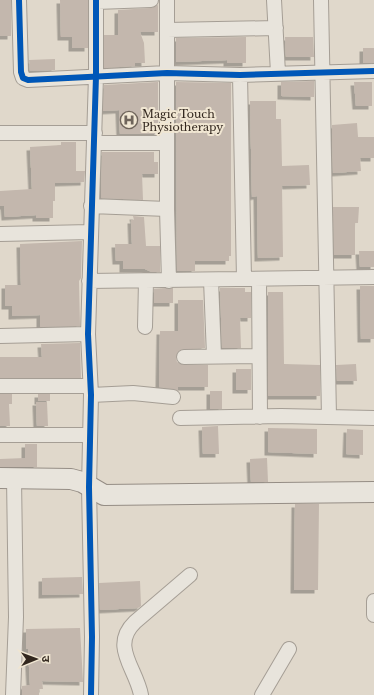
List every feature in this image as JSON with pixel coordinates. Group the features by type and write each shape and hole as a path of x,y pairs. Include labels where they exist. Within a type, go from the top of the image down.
{"street":[{"path":"20,0 21,72 23,78 28,80 167,73 240,75 323,71 374,71"},
{"path":"91,695 92,637 89,487 90,390 88,334 96,76 96,1 151,0"},
{"path":"167,0 167,209 169,281"},
{"path":"274,0 278,73"},
{"path":"321,0 330,417"},
{"path":"167,30 276,28"},
{"path":"240,75 244,279"},
{"path":"0,133 167,143"},
{"path":"91,206 167,209"},
{"path":"0,234 90,232"},
{"path":"89,281 326,279 374,277"},
{"path":"259,279 258,356 260,417"},
{"path":"211,280 214,356"},
{"path":"145,327 146,281"},
{"path":"0,336 88,334"},
{"path":"184,357 258,356"},
{"path":"0,386 90,390 173,397"},
{"path":"180,418 374,418"},
{"path":"0,435 89,435"},
{"path":"13,695 16,628 7,478 71,479 104,495 374,492"},
{"path":"141,695 137,680 123,647 124,636 128,628 190,574"},
{"path":"374,602 374,615"},
{"path":"262,695 289,649"}],"building":[{"path":"0,0 11,0 11,36 0,36"},
{"path":"60,0 88,0 88,48 72,48 72,37 61,37"},
{"path":"158,5 158,32 140,32 144,43 145,63 135,63 135,66 104,68 104,35 118,35 118,10 151,8"},
{"path":"246,37 246,63 227,63 227,60 176,62 176,38"},
{"path":"285,37 313,37 314,57 286,57"},
{"path":"363,48 374,48 374,63 363,63"},
{"path":"55,59 55,70 30,71 29,60"},
{"path":"314,81 314,97 281,96 281,82"},
{"path":"158,82 158,132 154,132 154,134 120,134 119,110 103,111 104,85"},
{"path":"176,82 231,83 231,256 229,256 229,261 195,261 195,271 177,271"},
{"path":"354,82 372,82 372,106 356,106"},
{"path":"250,101 276,101 276,119 281,119 282,166 309,165 310,185 282,186 283,257 258,258 257,196 252,197"},
{"path":"357,123 358,137 374,137 374,158 360,158 361,171 333,173 332,125"},
{"path":"61,142 76,142 76,171 85,171 84,182 55,183 53,218 36,218 36,215 5,217 4,206 0,206 0,191 32,189 30,147 61,145"},
{"path":"102,152 154,152 154,162 158,162 158,174 142,174 143,200 101,198"},
{"path":"333,207 359,207 358,223 355,223 355,255 334,255"},
{"path":"133,216 144,217 146,246 160,246 160,272 152,272 145,269 123,269 123,261 116,261 115,244 132,244 131,220 134,220"},
{"path":"82,241 81,278 79,281 80,326 40,327 40,315 12,316 12,306 5,306 5,285 21,285 20,244"},
{"path":"359,251 374,251 374,267 360,267"},
{"path":"360,286 374,286 374,339 361,339"},
{"path":"173,288 173,303 154,303 154,289"},
{"path":"220,288 245,288 245,292 251,292 251,318 240,318 241,348 222,348"},
{"path":"268,292 283,292 284,364 320,365 320,396 268,396"},
{"path":"178,300 203,300 205,348 180,350 176,358 177,362 184,365 208,365 208,387 178,387 178,390 159,387 160,331 178,331"},
{"path":"80,343 81,378 0,378 0,357 42,357 41,344"},
{"path":"356,364 357,381 337,381 336,365"},
{"path":"236,369 251,369 251,390 236,390"},
{"path":"210,391 222,391 222,409 210,409"},
{"path":"0,394 12,394 12,404 9,404 10,426 0,426"},
{"path":"38,394 50,394 50,401 38,401"},
{"path":"36,402 47,402 48,426 37,426"},
{"path":"218,426 219,454 203,454 202,427"},
{"path":"268,428 317,429 317,454 268,452"},
{"path":"347,429 363,430 363,455 346,454"},
{"path":"25,444 37,444 37,467 0,467 0,459 25,458"},
{"path":"267,458 268,482 251,482 250,459"},
{"path":"295,504 319,504 318,590 294,590"},
{"path":"82,577 83,594 42,595 42,578"},
{"path":"140,581 141,606 138,608 100,610 99,583"},
{"path":"80,628 83,682 42,681 43,689 39,689 39,695 22,695 22,686 30,685 28,649 26,649 26,629"}],"cycle path":[{"path":"19,0 21,72 23,78 28,80 167,73 240,75 374,71"},
{"path":"91,695 92,637 89,487 91,395 88,334 96,76 96,0"}],"place":[{"name":"Magic Touch Physiotherapy","path":"129,120"}]}
